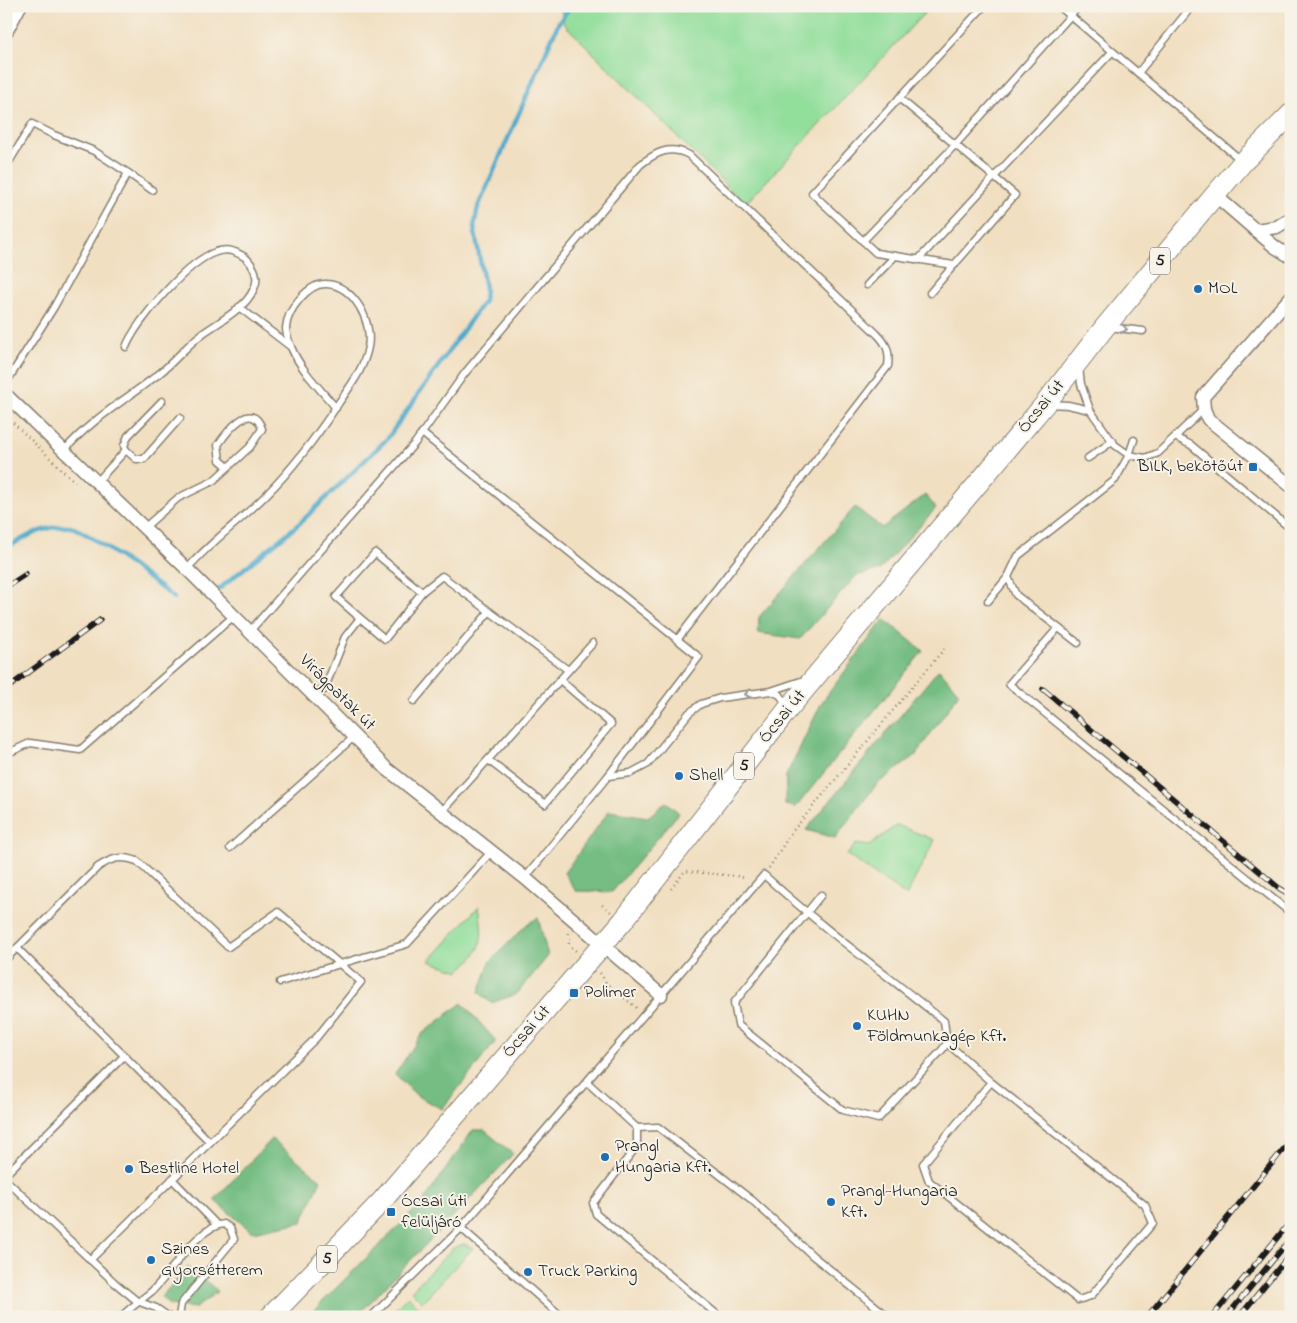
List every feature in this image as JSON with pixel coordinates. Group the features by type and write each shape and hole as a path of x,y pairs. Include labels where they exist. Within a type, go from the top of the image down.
{"main road":[{"name":"Ócsai út","path":"270,1316 381,1202 623,921 789,708 1045,404 1105,327 1215,195 1243,162 1291,114"}],"street":[{"path":"6,32 20,6"},
{"path":"1215,195 1255,230 1291,257"},
{"path":"1255,230 1277,227 1291,218"},
{"path":"1291,297 1204,397 1204,409 1208,419 1291,486"},
{"name":"Virágpatak út","path":"6,395 188,569 387,769 525,878 661,995"}],"lane":[{"path":"954,265 876,253 812,192 984,6"},
{"path":"1058,6 1243,162"},
{"path":"863,241 955,145 1079,6"},
{"path":"1138,73 1192,6"},
{"path":"918,260 1112,52"},
{"path":"899,98 1015,195 930,293"},
{"path":"9,162 32,124 94,151 152,190"},
{"path":"250,631 422,433 465,373 640,165 662,150 680,151 689,155 878,334 888,349 889,358 888,366 677,640"},
{"path":"6,383 54,307 128,173"},
{"path":"64,451 75,438 104,412 150,380 200,335 249,299 255,286 256,276 246,257 237,252 226,250 215,252 205,258 165,292 132,332 126,346"},
{"path":"866,286 895,256"},
{"path":"188,569 204,549 269,492 316,437 336,408 365,362 369,340 367,320 357,303 339,287 326,284 314,288 302,297 291,312 286,329 291,347 304,368 336,408"},
{"path":"239,308 291,347"},
{"path":"1105,327 1143,331"},
{"path":"1078,362 1081,384 1090,410 1113,441 1129,456 1144,458 1158,453 1204,409"},
{"path":"162,401 128,436 124,446 126,450 136,459 144,459 180,418"},
{"path":"1045,404 1068,405 1090,410"},
{"path":"144,528 178,498 206,486 228,467 260,434 262,429 256,420 248,417 237,421 218,445 220,460 228,467"},
{"path":"422,433 699,657 608,776 525,878"},
{"path":"1175,437 1191,445 1291,529"},
{"path":"988,600 1008,577 1018,556 1115,480 1129,456 1134,440"},
{"path":"1088,458 1113,441"},
{"path":"96,483 126,450"},
{"path":"422,592 375,553 336,597 385,639 422,592 442,576 568,670"},
{"path":"1008,577 1016,595 1078,643"},
{"path":"414,701 489,612"},
{"path":"6,754 30,743 80,750 235,616"},
{"path":"311,692 324,690 344,637 360,618"},
{"path":"1058,628 1009,684 1287,910 1291,905"},
{"path":"608,776 631,773 648,764 689,713 701,704 720,698 771,691 803,680 852,634"},
{"path":"441,812 593,643"},
{"path":"488,760 545,804 611,724 560,680"},
{"path":"771,691 780,696 789,708"},
{"path":"230,848 355,736"},
{"path":"280,982 407,944 492,852"},
{"path":"6,959 98,867 110,859 124,856 137,861 228,947 278,912 361,982 317,1037 90,1260"},
{"path":"371,1317 461,1228 764,875 944,1021 947,1043 991,1082 1145,1205 1154,1223 1091,1296 1078,1300 930,1181 923,1164 991,1082"},
{"path":"821,895 734,1003 738,1025 843,1110 878,1119 947,1043"},
{"path":"17,948 210,1142"},
{"path":"6,1174 124,1056"},
{"path":"587,1082 637,1128 658,1127 752,1200 813,1256 889,1317"},
{"path":"637,1128 637,1146 593,1203 596,1214 720,1317"},
{"path":"6,1180 90,1260 137,1301 156,1308 169,1317"},
{"path":"172,1180 216,1224"},
{"path":"120,1317 137,1301 151,1292 204,1232 216,1224 224,1224 230,1228 234,1239 181,1304 179,1317"},
{"path":"461,1228 562,1317"}],"path":[{"path":"764,875 791,833 944,650"},
{"path":"667,894 686,871 746,877"},
{"path":"602,906 623,921"}],"green space":[{"path":"560,6 931,6 745,204 564,24"},
{"path":"925,495 936,508 880,570 856,576 800,639 758,633 759,617 855,507 882,528"},
{"path":"884,619 923,651 796,807 785,805 786,776 822,702"},
{"path":"939,669 959,693 915,756 877,784 835,838 806,830"},
{"path":"666,802 679,813 612,892 576,891 564,873 609,811 648,817"},
{"path":"897,825 935,840 906,896 847,855 856,844 869,846"},
{"path":"479,906 481,942 468,963 459,971 429,961"},
{"path":"538,918 548,956 517,994 491,1003 479,992 490,962 527,924"},
{"path":"462,1003 496,1041 442,1109 417,1096 395,1074 422,1034"},
{"path":"473,1130 484,1130 513,1154 356,1317 307,1317 423,1202"},
{"path":"272,1139 321,1180 302,1222 252,1232 214,1200"},
{"path":"464,1244 473,1248 422,1302 411,1291 453,1248"},
{"path":"188,1267 218,1291 196,1308 169,1305 161,1297"},
{"path":"408,1296 418,1306 408,1317 387,1317"}],"waterway":[{"path":"219,589 300,523 387,439 484,301 485,288 474,227 478,207 559,22 571,6"},
{"path":"6,549 36,532 70,527 105,546 174,598"}],"railway":[{"path":"6,587 26,574"},
{"path":"6,689 100,620"},
{"path":"1043,689 1279,888 1291,895"},
{"path":"1147,1317 1291,1140"},
{"path":"1212,1317 1291,1221"},
{"path":"1226,1317 1291,1238"},
{"path":"1239,1317 1291,1253"}],"place":[{"name":"MOL","path":"1198,289"},
{"name":"BILK, bekötőút","path":"1253,467"},
{"name":"Shell","path":"679,776"},
{"name":"Polimer","path":"574,993"},
{"name":"KUHN Földmunkagép Kft.","path":"857,1026"},
{"name":"Prangl Hungaria Kft.","path":"605,1157"},
{"name":"Bestline Hotel","path":"129,1169"},
{"name":"Prangl-Hungaria Kft.","path":"831,1202"},
{"name":"Ócsai úti felüljáró","path":"391,1212"},
{"name":"Szines Gyorsétterem","path":"151,1260"},
{"name":"Truck Parking","path":"528,1272"}]}
